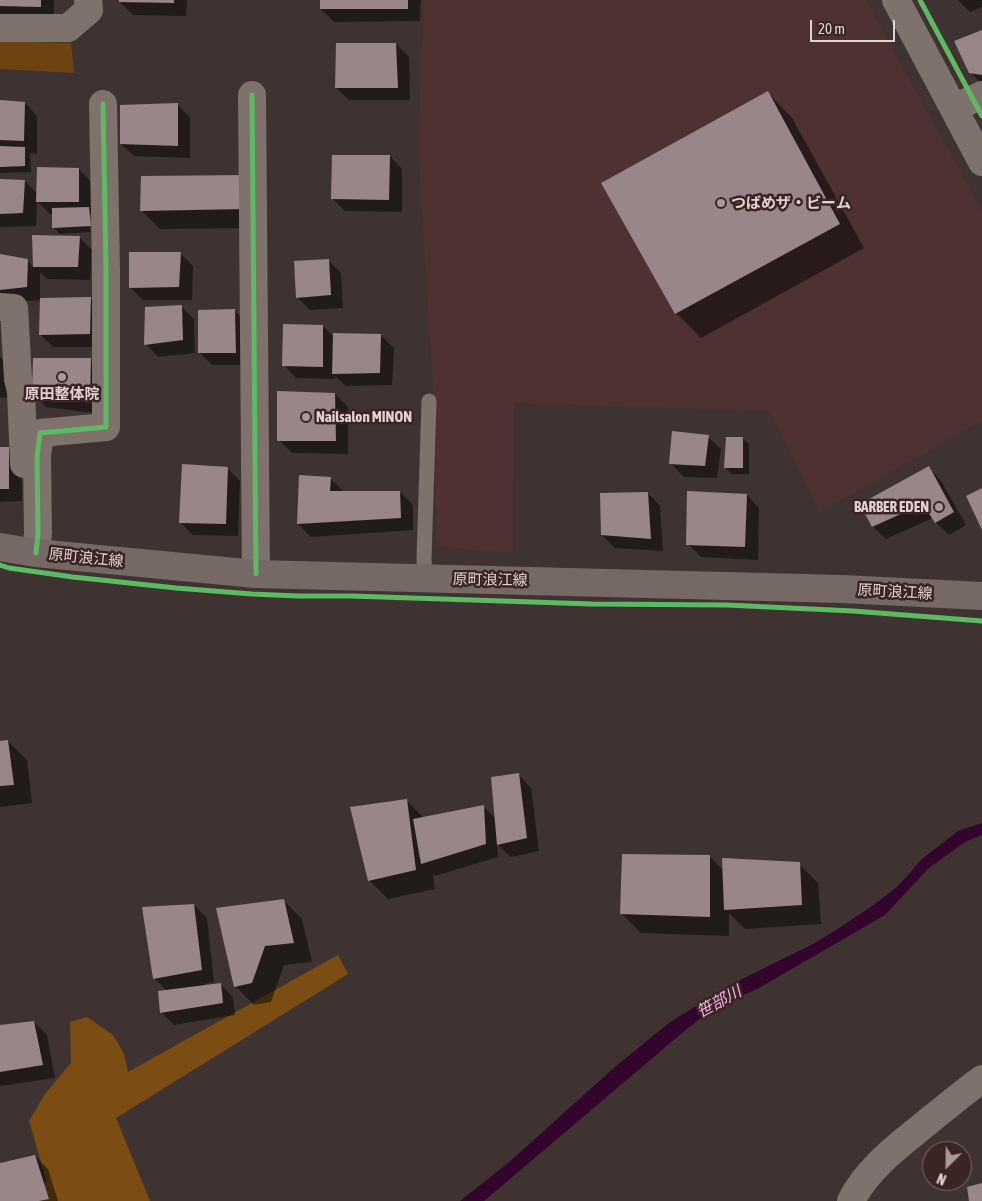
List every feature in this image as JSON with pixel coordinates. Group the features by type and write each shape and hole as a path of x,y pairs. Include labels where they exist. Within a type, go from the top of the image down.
{"main road":[{"name":"原町浪江線","path":"20,550 256,574 842,589 982,596"}],"street":[{"path":"0,28 68,28 88,10 88,0"},
{"path":"896,0 982,162"},
{"path":"252,94 256,574"},
{"path":"954,108 982,95"},
{"path":"20,550 38,533 37,456 40,433 106,427 103,104"},
{"path":"0,307 14,308 18,379 21,391 24,471 20,550"},
{"path":"851,1201 856,1192 885,1157 982,1079"}],"lane":[{"path":"425,579 429,401"}],"shaded area":[{"path":"424,0 866,0 982,211 982,421 820,512 770,411 514,403 513,553 437,547 435,420 418,144"},
{"path":"0,41 71,43 74,73 0,69"},
{"path":"338,955 348,974 116,1118 150,1201 0,1201 0,1188 47,1182 29,1121 45,1094 71,1063 70,1022 87,1017 113,1035 124,1054 128,1072"}],"water":[{"name":"笹部川","path":"982,823 982,835 965,842 929,868 885,915 759,988 712,1009 484,1201 460,1201 508,1163 616,1066 669,1023 728,986 815,943 839,928 898,886 922,859 958,831"}],"building":[{"path":"0,0 41,0 41,7 0,6"},
{"path":"119,0 174,0 174,3 119,2"},
{"path":"320,0 408,0 408,9 320,9"},
{"path":"982,30 982,75 969,73 954,41"},
{"path":"336,43 396,43 398,88 335,88"},
{"name":"つばめザ・ビーム","path":"768,91 840,224 675,314 601,183"},
{"path":"0,100 25,102 24,141 0,140"},
{"path":"178,103 178,146 120,144 120,105"},
{"path":"0,146 25,147 25,166 0,167"},
{"path":"332,155 390,155 389,200 331,199"},
{"path":"37,167 79,168 79,202 36,202"},
{"path":"246,175 245,209 140,211 141,176"},
{"path":"0,179 25,180 23,213 0,214"},
{"path":"89,207 91,226 52,228 52,208"},
{"path":"32,235 80,236 78,267 33,267"},
{"path":"129,252 181,252 179,287 129,288"},
{"path":"0,254 28,259 27,287 0,290"},
{"path":"329,259 331,295 296,298 294,261"},
{"path":"91,297 90,334 39,335 40,298"},
{"path":"182,305 183,340 144,345 145,307"},
{"path":"235,309 236,353 198,353 198,310"},
{"path":"283,324 323,325 323,367 282,366"},
{"path":"333,333 381,334 380,373 332,374"},
{"name":"原田整体院","path":"33,358 91,358 90,401 32,395"},
{"name":"Nailsalon MINON","path":"277,391 335,393 336,441 277,441"},
{"path":"672,431 709,435 705,466 669,464"},
{"path":"726,437 743,437 743,468 724,468"},
{"path":"0,447 9,447 9,489 0,489"},
{"path":"182,464 228,467 226,524 179,523"},
{"path":"929,466 954,512 935,523 923,504 872,527 860,504"},
{"path":"299,475 331,477 330,491 400,491 401,518 297,524"},
{"path":"982,488 982,530 966,496"},
{"path":"687,491 747,494 745,547 686,545"},
{"path":"648,492 651,539 601,535 600,493"},
{"path":"8,740 14,785 0,786 0,741"},
{"path":"519,773 527,838 497,845 491,777"},
{"path":"407,799 416,870 368,881 350,807"},
{"path":"484,805 486,844 421,864 413,819"},
{"path":"622,854 710,855 710,917 620,914"},
{"path":"722,858 800,862 802,905 724,910"},
{"path":"284,899 294,943 265,946 252,983 234,987 216,908"},
{"path":"194,904 202,970 153,979 142,907"},
{"path":"221,983 223,1003 160,1013 158,991"},
{"path":"34,1021 43,1065 0,1072 0,1025"},
{"path":"35,1155 49,1199 39,1201 0,1201 0,1163"},
{"path":"982,1183 982,1201 969,1201 968,1191 972,1191 972,1186"}],"cycle path":[{"path":"920,0 982,116"},
{"path":"252,95 256,574"},
{"path":"36,553 38,533 37,456 40,433 106,427 103,104"},
{"path":"0,565 9,568 73,577 252,594 592,604 727,605 853,611 982,621"}],"place":[{"name":"つばめザ・ビーム","path":"721,203"},
{"name":"原田整体院","path":"62,377"},
{"name":"Nailsalon MINON","path":"306,417"},
{"name":"BARBER EDEN","path":"939,507"}]}
